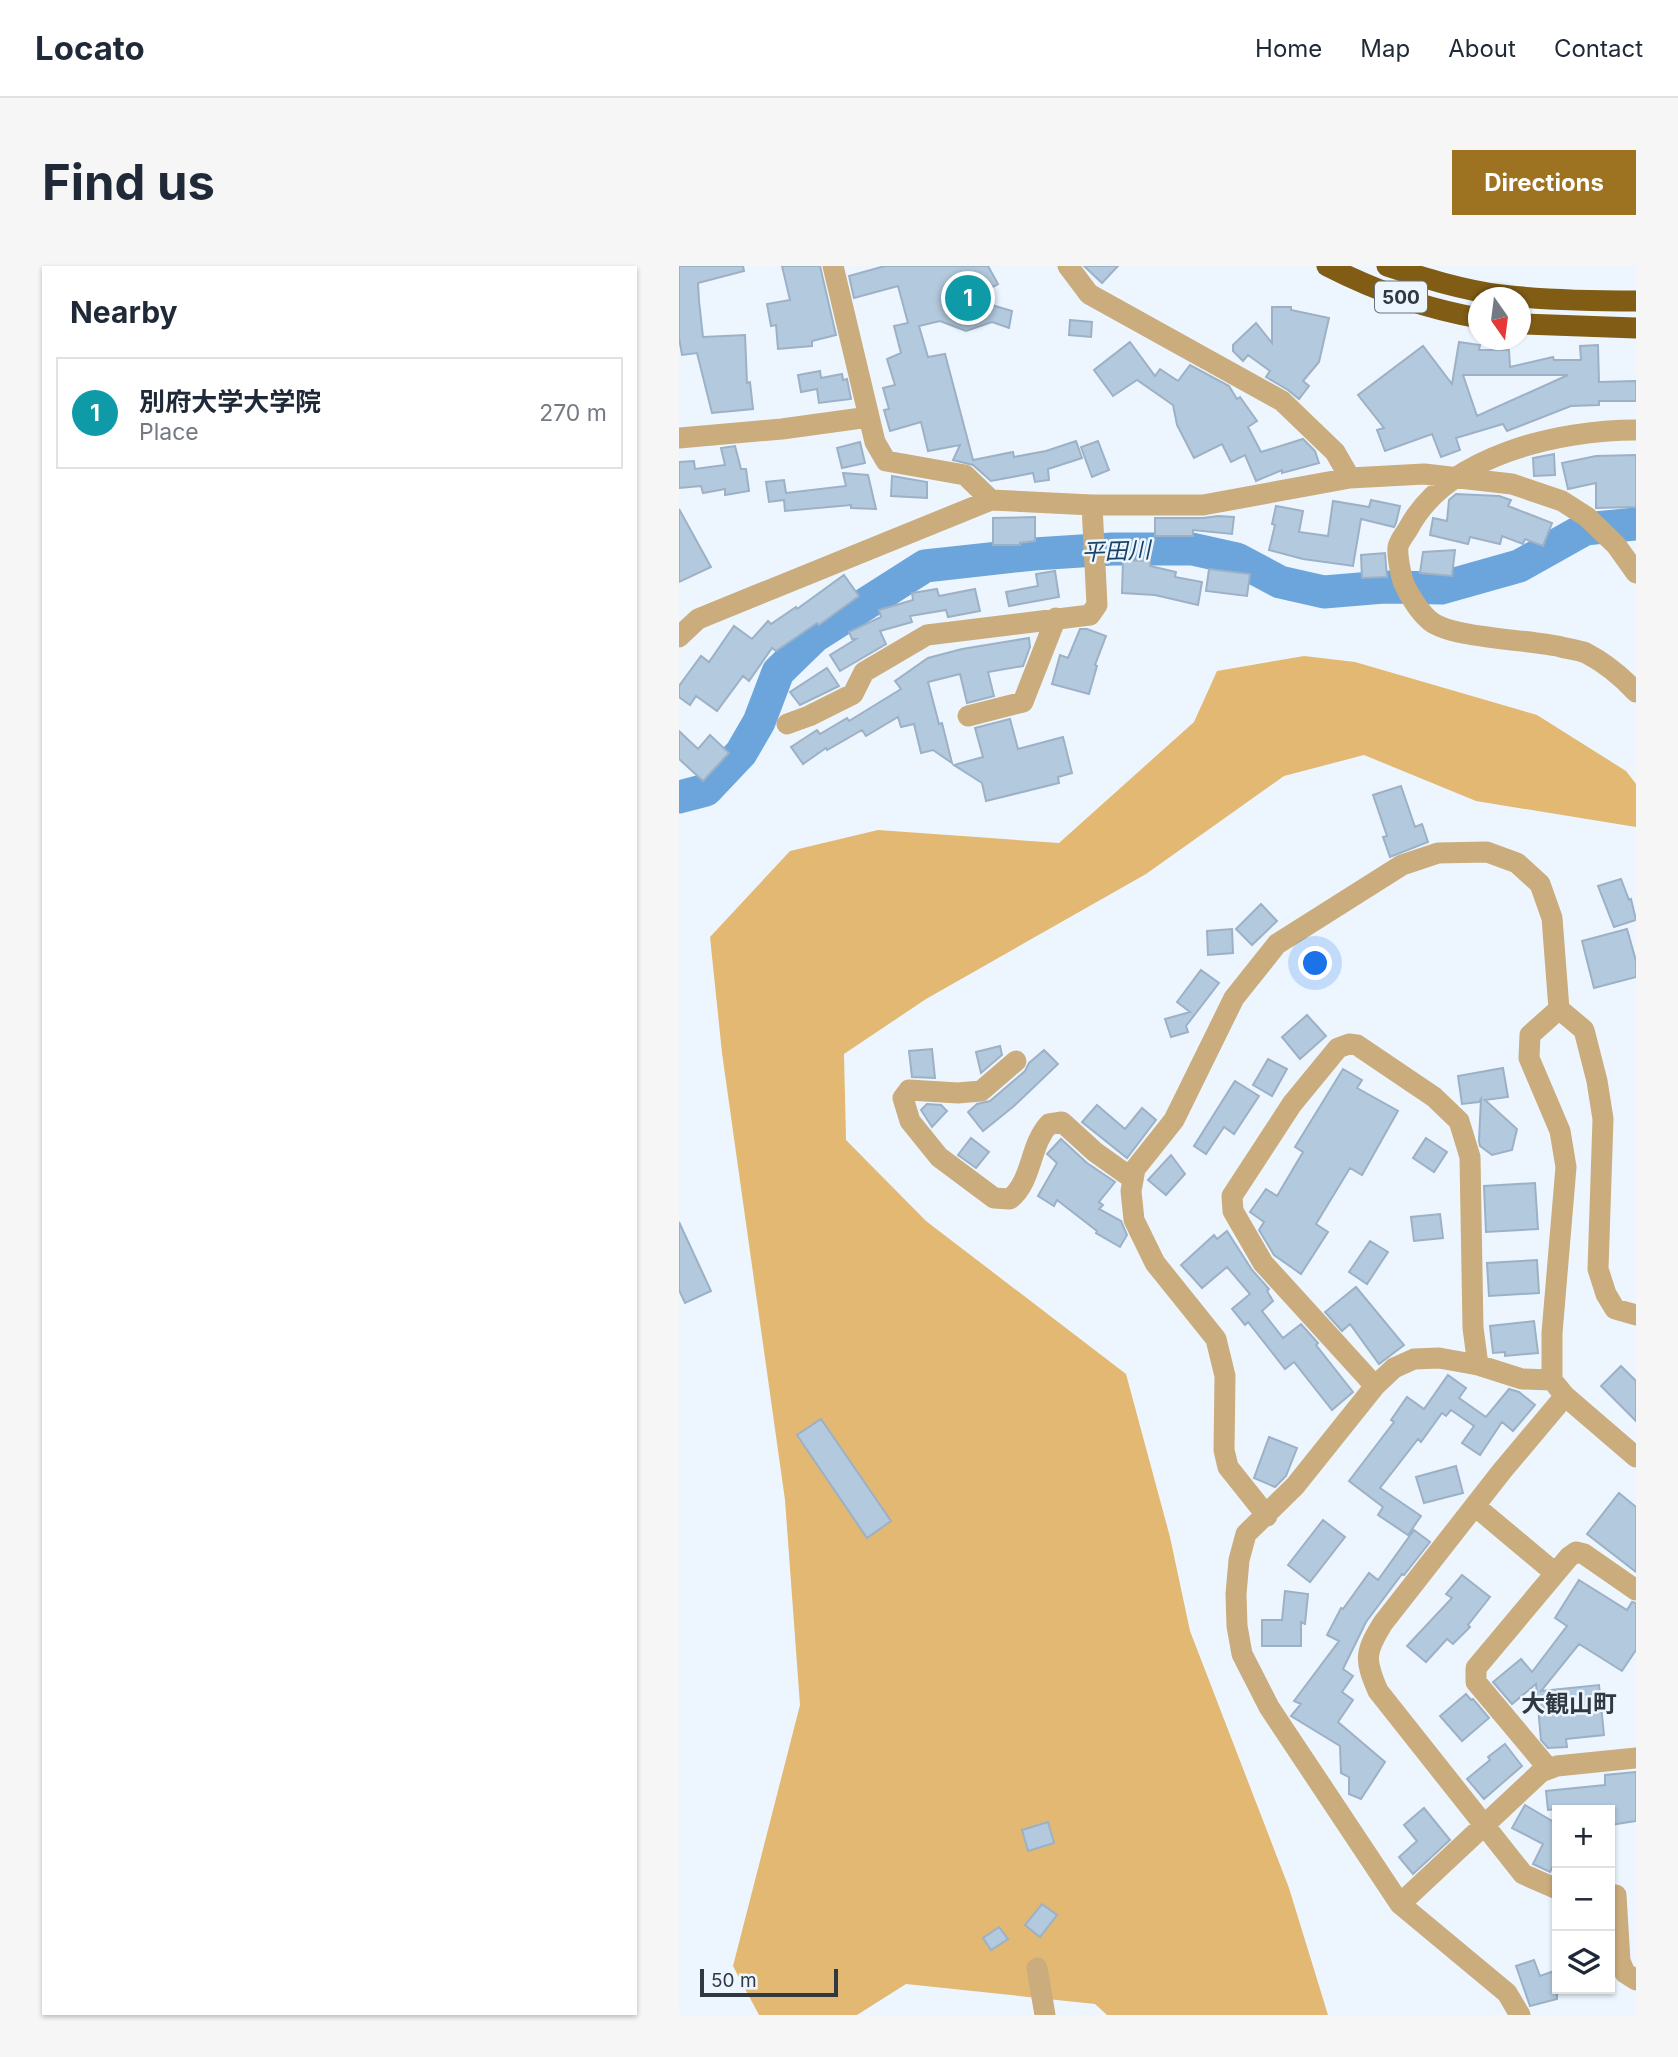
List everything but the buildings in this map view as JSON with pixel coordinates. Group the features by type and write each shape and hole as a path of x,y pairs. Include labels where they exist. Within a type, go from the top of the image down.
{"highway":[{"name":"500","path":"1327,266 1359,283 1468,316"},
{"name":"500","path":"1387,266 1440,282 1499,295 1558,300 1636,301"},
{"path":"1531,324 1636,328"}],"street":[{"path":"833,266 875,442 886,461 965,475 991,500"},
{"path":"1067,266 1089,294 1282,401 1335,452 1350,478"},
{"path":"679,438 782,429 869,417"},
{"path":"1636,430 1607,430 1556,438 1509,452 1457,476 1432,496 1412,522 1398,548 1403,583 1429,621 1459,634 1538,641 1585,652 1621,676 1636,692"},
{"path":"679,637 698,619 991,500 1092,505 1203,505 1350,478 1424,474 1457,476 1512,484 1562,501 1627,546 1636,573"},
{"path":"787,724 853,694 864,672 927,635 1090,615 1097,605 1092,505"},
{"path":"968,716 1023,702 1056,618"},
{"path":"1267,1516 1228,1467 1224,1450 1226,1376 1216,1339 1155,1263 1134,1220 1132,1191 1135,1169 1174,1120 1234,998 1277,944 1402,865 1438,853 1487,852 1517,863 1540,884 1552,918 1559,1009 1584,1030 1603,1119 1598,1269 1606,1294 1615,1309 1636,1315"},
{"path":"1552,1887 1523,1874 1378,1691 1369,1670 1369,1646 1383,1623 1475,1506 1559,1388 1552,1333 1566,1167 1560,1131 1529,1058 1530,1035 1559,1009"},
{"path":"1375,1387 1263,1263 1233,1211 1232,1196 1292,1104 1338,1048 1349,1044 1357,1045 1434,1097 1459,1121 1470,1157 1473,1328 1478,1365"},
{"path":"1016,1061 981,1091 958,1093 909,1090 903,1098 910,1121 939,1157 994,1198 1010,1199 1022,1189 1041,1133 1049,1124 1062,1122 1095,1152 1133,1179"},
{"path":"1520,2015 1507,1993 1400,1904 1269,1707 1242,1654 1237,1626 1239,1560 1246,1534 1296,1486 1375,1387 1394,1368 1414,1359 1439,1357 1559,1388 1636,1457"},
{"path":"1475,1506 1555,1573"},
{"path":"1548,1768 1476,1682 1476,1668 1555,1573 1576,1552 1584,1553 1636,1591"},
{"path":"1400,1904 1483,1824 1548,1768 1636,1758"},
{"path":"1621,1895 1620,1961 1625,1973 1636,1980"},
{"path":"1037,1968 1045,2015"}],"shaded area":[{"path":"1304,656 1355,662 1537,715 1626,771 1636,784 1636,827 1476,801 1364,755 1284,776 1146,874 926,999 844,1054 846,1140 926,1221 1126,1374 1170,1537 1190,1631 1289,1888 1328,2015 1107,2015 1095,2004 906,1984 857,2015 759,2015 733,1966 800,1705 785,1500 722,1053 710,937 790,851 878,830 1059,843 1194,722 1217,671"}],"waterway":[{"name":"平田川","path":"679,797 706,790 741,753 759,722 778,672 815,636 925,566 1112,549 1192,549 1237,559 1280,582 1324,592 1384,587 1441,588 1519,566 1585,529 1636,524"}],"place":[{"name":"別府大学大学院","path":"968,298"}],"district":[{"name":"大観山町","path":"1569,1703"}]}
